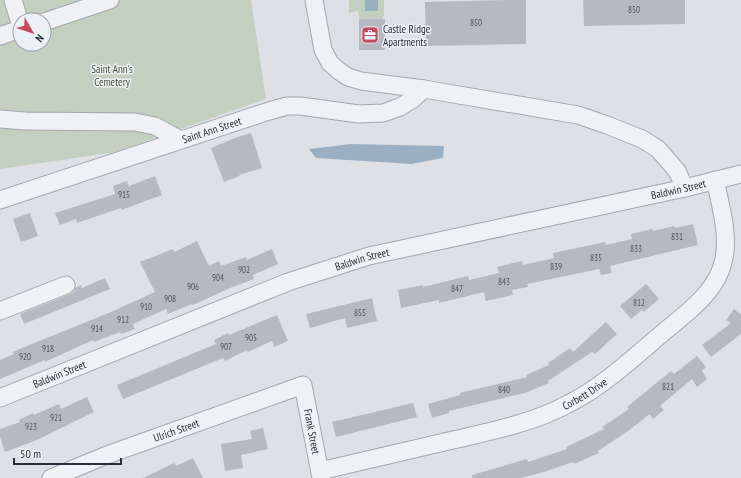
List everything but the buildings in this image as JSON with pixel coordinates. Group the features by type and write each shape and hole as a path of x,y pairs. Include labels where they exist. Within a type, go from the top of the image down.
{"street":[{"path":"13,0 17,12"},
{"path":"52,19 110,0"},
{"path":"314,0 323,50 330,63 348,77 361,81 424,88 578,115 607,124 642,139 658,149 677,171 685,188"},
{"path":"0,36 12,32"},
{"name":"Saint Ann Street","path":"0,200 269,110 288,106 300,106 359,114 383,113 400,107 414,99 424,88"},
{"path":"0,119 25,121 136,122 155,126 179,139"},
{"name":"Baldwin Street","path":"0,398 288,282 369,256 685,188 741,174"},
{"name":"Corbett Drive","path":"321,475 541,417 568,404 597,387 676,322 706,294 718,276 724,258 725,235 715,180"},
{"path":"0,311 66,285"},
{"name":"Frank Street","path":"303,385 321,475"},
{"name":"Ulrich Street","path":"51,478 108,455 303,385"}],"green space":[{"name":"Saint Ann's Cemetery","path":"0,0 251,0 266,99 115,152 0,169"},
{"path":"349,0 384,0 383,19 359,19 358,11 349,13"}],"water":[{"path":"365,0 378,0 378,11 365,11"},
{"path":"351,144 444,146 443,158 411,164 316,158 309,149"}],"place":[{"name":"Castle Ridge Apartments","path":"370,35"}]}
